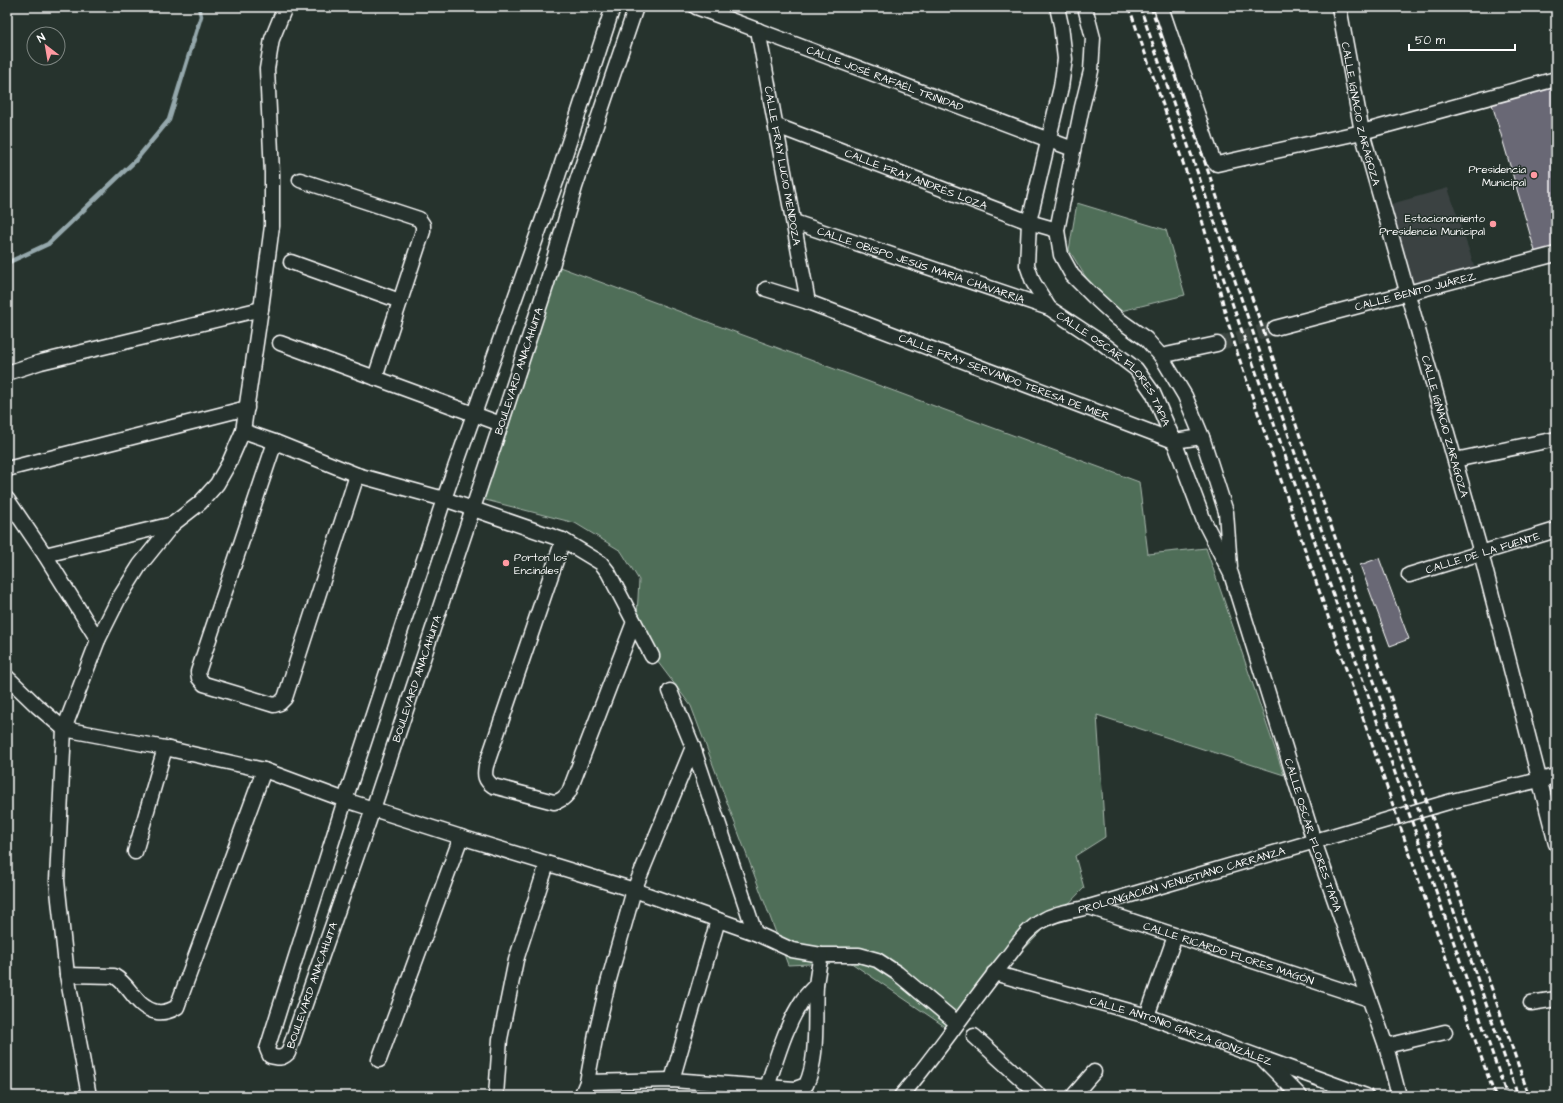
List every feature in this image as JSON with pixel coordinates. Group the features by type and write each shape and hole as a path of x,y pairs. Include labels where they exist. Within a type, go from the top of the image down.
{"street":[{"path":"89,1096 67,975 57,881 64,729 98,640 118,600 140,565 173,524 200,503 217,484 229,463 242,432 247,408 272,226 272,173 268,69 272,39 285,7"},
{"name":"BOULEVARD ANACAHUITA","path":"613,7 556,182 444,499 345,800 266,1049 268,1054 275,1057 284,1057 288,1053 373,808 501,424 547,283 575,187 636,7"},
{"name":"CALLE JOSÉ RAFAÉL TRINIDAD","path":"696,7 1073,149"},
{"name":"CALLE OSCAR FLORES TAPIA","path":"1057,7 1061,25 1065,60 1061,87 1029,222 1027,265 1033,282 1049,308 1102,343 1136,369 1153,392 1174,441 1204,522 1231,574 1314,841 1386,1046 1399,1096"},
{"name":"CALLE OSCAR FLORES TAPIA","path":"1085,7 1093,38 1091,71 1073,149 1057,230 1061,255 1072,275 1118,318 1146,340 1161,356 1185,396 1202,437 1226,512 1231,574"},
{"path":"1161,7 1213,160 1217,164 1362,132 1556,79"},
{"name":"CALLE IGNACIO ZARAGOZA","path":"1340,7 1362,132 1481,553 1556,844"},
{"name":"CALLE FRAY LUCIO MENDOZA","path":"758,30 777,126 808,302"},
{"name":"CALLE FRAY ANDRÉS LOZA","path":"777,126 1029,222 1057,230"},
{"path":"300,180 419,219 423,225 423,231 375,378"},
{"path":"556,182 575,187"},
{"name":"CALLE OBISPO JESÚS MARÍA CHAVARRÍA","path":"794,222 1049,308"},
{"name":"CALLE BENITO JUÁREZ","path":"1275,328 1556,254"},
{"path":"291,262 400,301"},
{"name":"CALLE FRAY SERVANDO TERESA DE MIER","path":"766,289 808,302 1174,441 1202,437"},
{"path":"7,375 10,372 41,362 261,309"},
{"path":"280,343 501,424"},
{"path":"1161,356 1217,344"},
{"path":"7,469 247,408"},
{"path":"242,432 275,442 357,474 444,499 563,540 601,563 608,572 652,656"},
{"path":"1455,460 1556,439"},
{"path":"275,442 198,672 199,678 204,684 274,705 280,703 285,698 357,474"},
{"path":"7,499 44,554 98,640"},
{"path":"44,554 173,524"},
{"name":"CALLE DE LA FUENTE","path":"1409,575 1556,530"},
{"path":"563,540 486,766 484,775 487,781 493,786 554,802 559,802 565,798 572,784 634,622"},
{"path":"7,677 36,706 64,729 165,748 264,770 345,800 634,890 755,933 792,950 821,955 859,955 877,960 897,973 957,1023"},
{"path":"670,691 692,746 755,933"},
{"path":"581,1096 587,1082 608,983 634,890 692,746"},
{"path":"135,852 165,748"},
{"path":"67,975 114,976 120,980 141,1005 148,1010 163,1013 171,1011 177,1007 264,770"},
{"name":"PROLONGACIÓN VENUSTIANO CARRANZA","path":"901,1096 918,1076 994,973 1030,930 1041,921 1052,916 1089,907 1452,801 1556,776"},
{"path":"379,1060 461,837"},
{"path":"496,1096 500,1039 516,960 547,864"},
{"name":"CALLE RICARDO FLORES MAGÓN","path":"1089,907 1369,999"},
{"path":"672,1080 718,920"},
{"path":"1147,1016 1175,936"},
{"path":"587,1082 672,1080 794,1090 806,1085 811,1075 813,1062 816,985 821,955"},
{"name":"CALLE ANTONIO GARZA GONZÁLEZ","path":"994,973 1147,1016 1366,1096"},
{"path":"767,1087 794,1014 803,1000 816,985"},
{"path":"1531,1003 1556,999"},
{"path":"1386,1046 1445,1032"},
{"path":"974,1036 1040,1096"},
{"path":"1261,1057 1300,1096"},
{"path":"1073,1096 1094,1072"}],"shaded area":[{"path":"1448,188 1477,274 1408,292 1384,206"}],"green space":[{"path":"1077,203 1166,230 1185,295 1121,311 1090,284 1069,250"},
{"path":"557,266 1139,482 1148,554 1206,548 1284,775 1097,715 1105,837 1075,856 1084,888 947,1028 850,962 788,965 691,706 636,633 639,580 621,551 575,523 470,496"}],"building":[{"name":"Presidencia Municipal","path":"1556,79 1556,253 1537,258 1490,97"},
{"path":"1379,558 1409,639 1390,646 1360,565"}],"waterway":[{"path":"7,263 48,244 135,161 169,120 201,16 199,7"}],"tunnel":[{"path":"1217,344 1275,328"}],"railway":[{"path":"1129,7 1198,206 1226,316 1238,355 1429,910 1495,1096"},
{"path":"1140,7 1518,1096"},
{"path":"1151,7 1529,1096"},
{"path":"1220,268 1507,1096"}],"place":[{"name":"Presidencia Municipal","path":"1534,175"},
{"name":"Estacionamiento Presidencia Municipal","path":"1493,224"},
{"name":"Porton los Encinales","path":"506,563"}]}
